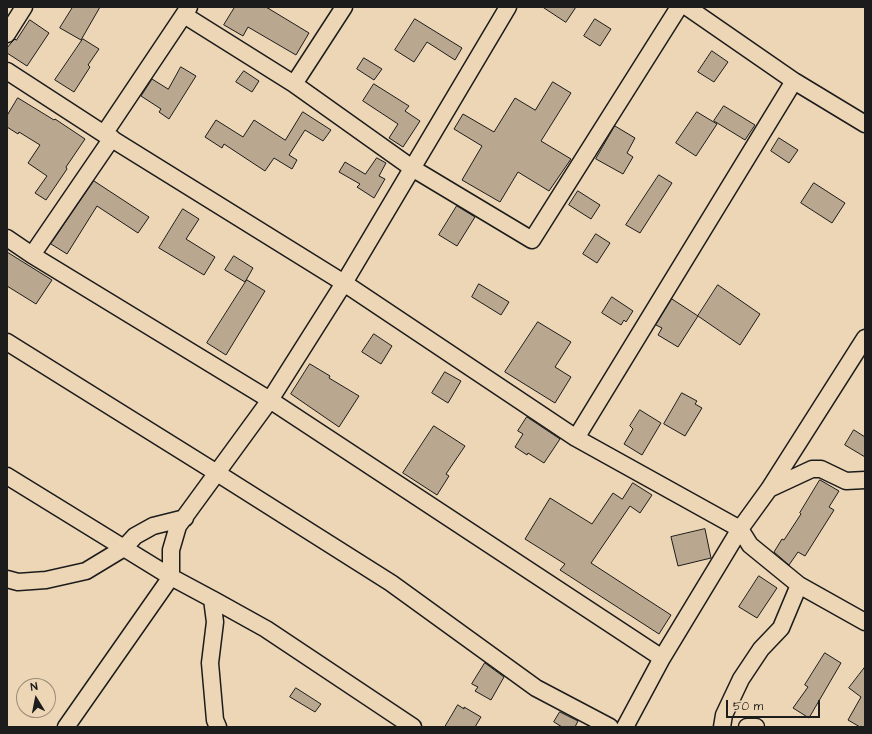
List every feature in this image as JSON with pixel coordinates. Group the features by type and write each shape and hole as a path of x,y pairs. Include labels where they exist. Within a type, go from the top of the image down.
{"street":[{"path":"7,34 24,7"},
{"path":"294,84 344,7"},
{"path":"66,727 171,577 171,550 178,526 270,400 344,283 508,7"},
{"path":"32,255 187,11 294,84 412,168 532,240 680,7"},
{"path":"688,7 794,81 865,124"},
{"path":"7,71 108,136 344,283 576,438 740,529 750,545 799,585 865,622"},
{"path":"576,438 794,81"},
{"path":"7,238 32,255 270,400 662,658"},
{"path":"625,727 662,658 740,529 769,489 865,338"},
{"path":"7,342 217,472 391,583 536,688 610,727"},
{"path":"769,489 812,469 821,469 846,481 865,480"},
{"path":"7,476 171,577 266,629 413,727"},
{"path":"7,579 18,582 46,580 86,570 124,548 135,536 153,526 185,518"},
{"path":"722,727 724,715 741,679 761,649 781,628 799,585"},
{"path":"212,599 215,622 210,663 215,720 218,727"},
{"path":"747,727 756,727"}],"building":[{"path":"73,7 100,7 81,40 60,28"},
{"path":"235,7 266,7 309,33 296,55 248,27 243,36 224,25"},
{"path":"543,7 576,7 566,22"},
{"path":"415,19 462,48 455,60 427,42 414,62 395,50"},
{"path":"595,19 611,29 600,46 584,36"},
{"path":"30,20 49,33 27,66 7,53 7,48 15,39 16,40"},
{"path":"83,39 99,49 88,65 90,67 74,92 55,80"},
{"path":"712,51 728,62 714,82 698,72"},
{"path":"364,58 382,69 374,80 357,69"},
{"path":"181,67 196,76 169,119 159,112 161,109 141,96 152,79 168,89"},
{"path":"244,71 259,81 252,92 236,82"},
{"path":"553,82 571,93 541,141 571,159 549,191 518,172 500,202 462,180 482,146 454,129 463,114 494,132 515,98 535,110"},
{"path":"374,84 409,106 405,111 420,121 403,147 389,138 398,124 363,101"},
{"path":"18,98 54,120 55,119 85,139 46,200 35,193 47,176 28,163 40,145 19,132 18,134 7,127 7,116"},
{"path":"724,106 755,125 745,140 714,121"},
{"path":"303,112 331,130 323,141 305,130 289,155 297,160 292,169 274,158 265,171 224,144 222,148 205,137 216,120 243,137 254,120 285,140"},
{"path":"697,112 717,124 696,156 676,143"},
{"path":"615,126 635,138 627,153 633,157 623,174 596,159"},
{"path":"779,138 798,150 789,163 771,151"},
{"path":"377,158 386,163 379,176 385,179 374,198 357,187 360,184 339,172 345,162 365,174"},
{"path":"659,175 672,183 640,233 626,225"},
{"path":"94,181 149,217 138,233 97,206 67,254 51,244"},
{"path":"814,183 845,203 832,223 801,203"},
{"path":"578,191 600,205 591,219 569,205"},
{"path":"457,206 475,217 457,246 439,235"},
{"path":"183,209 199,219 186,239 215,257 204,275 159,248"},
{"path":"596,234 610,243 597,263 583,254"},
{"path":"7,252 52,280 36,304 7,286"},
{"path":"234,256 253,268 245,282 225,270"},
{"path":"247,280 265,291 226,355 207,343"},
{"path":"479,284 509,302 501,315 472,297"},
{"path":"718,285 760,314 740,345 698,316"},
{"path":"612,297 633,311 626,322 624,320 621,325 602,313"},
{"path":"672,299 698,316 678,347 658,335 662,328 656,325"},
{"path":"538,322 571,342 555,367 571,377 555,403 505,372"},
{"path":"374,334 392,346 381,364 362,352"},
{"path":"310,364 330,376 329,378 359,396 339,427 291,394"},
{"path":"445,372 461,381 448,403 432,393"},
{"path":"682,393 697,401 695,404 702,408 685,436 664,424"},
{"path":"640,410 661,423 642,455 624,444 633,429 630,426"},
{"path":"527,417 560,439 544,463 528,453 527,455 515,447 523,434 518,431"},
{"path":"434,426 465,446 446,474 449,476 437,495 403,473"},
{"path":"854,430 865,437 865,457 845,445"},
{"path":"820,480 839,491 829,507 834,510 805,556 798,552 789,565 774,552 782,539 784,540 801,514 800,513"},
{"path":"633,483 652,495 640,513 630,506 591,563 671,615 659,634 560,570 565,564 525,539 550,498 592,524 613,493 622,499"},
{"path":"705,529 711,558 678,566 671,537"},
{"path":"759,576 777,588 757,618 739,607"},
{"path":"825,653 841,663 809,718 793,708 808,687 805,685"},
{"path":"485,663 504,677 491,700 475,691 478,687 472,684"},
{"path":"865,667 865,727 860,727 848,720 861,697 849,688"},
{"path":"296,688 321,704 315,712 290,697"},
{"path":"458,705 481,717 475,727 445,727"},
{"path":"560,712 578,721 575,727 562,727 554,722"}]}
